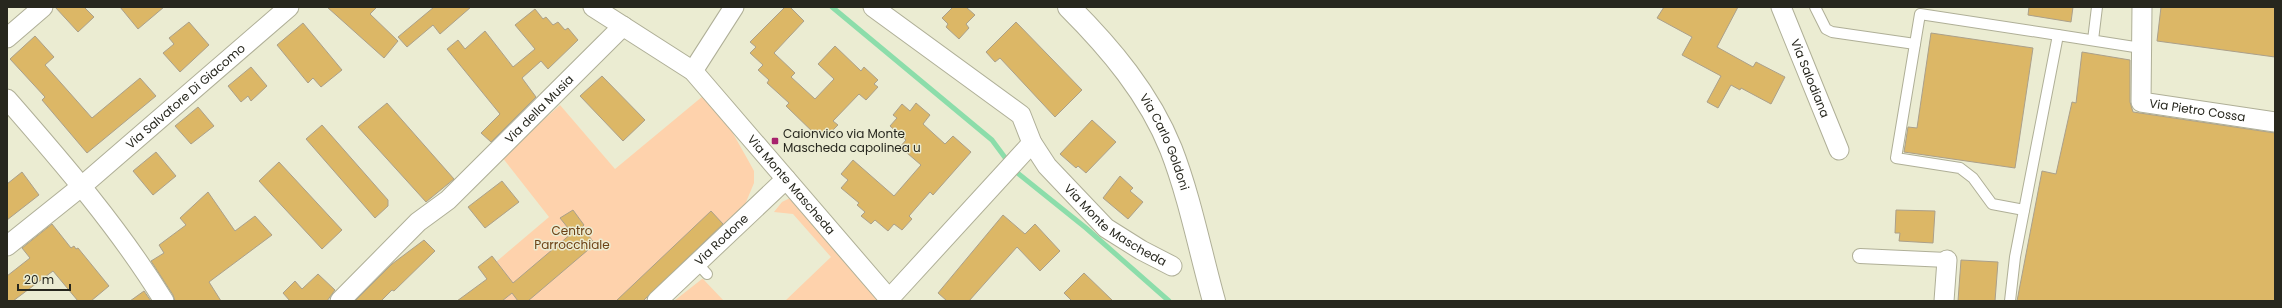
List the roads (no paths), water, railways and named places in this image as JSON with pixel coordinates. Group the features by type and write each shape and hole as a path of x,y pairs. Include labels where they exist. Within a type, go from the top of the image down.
{"street":[{"path":"7,38 43,7"},
{"name":"Via Salvatore Di Giacomo","path":"8,246 82,186 289,7"},
{"path":"593,7 694,71 734,7"},
{"name":"Via Monte Mascheda","path":"873,7 1021,115 1032,143 1047,166 1106,228 1172,266"},
{"name":"Via Carlo Goldoni","path":"1069,7 1115,56 1152,112 1167,143 1185,193 1214,301"},
{"name":"Via Salodiana","path":"1781,7 1840,150"},
{"name":"Via Pietro Cossa","path":"2142,7 2141,102 2275,122"},
{"name":"Via della Musia","path":"340,301 418,222 448,200 623,26"},
{"name":"Via Monte Mascheda","path":"694,71 890,300 1032,143"},
{"path":"7,99 82,186 144,269 164,301"},
{"name":"Via Rodone","path":"657,301 702,268 786,179"},
{"path":"1860,256 1947,260 1944,301"}],"lane":[{"path":"1816,7 1826,29 1832,32 1915,44"},
{"path":"2093,40 2097,7"},
{"path":"2024,210 1992,204 1973,178 1960,168 1896,158 1920,14 2141,48"},
{"path":"2010,301 2014,263 2058,35"}],"waterway":[{"path":"832,7 992,140 1015,171 1086,228 1169,301"}],"place":[{"name":"Caionvico via Monte Mascheda capolinea u","path":"775,141"}],"park label":[{"name":"Centro Parrocchiale","path":"572,238"}]}
